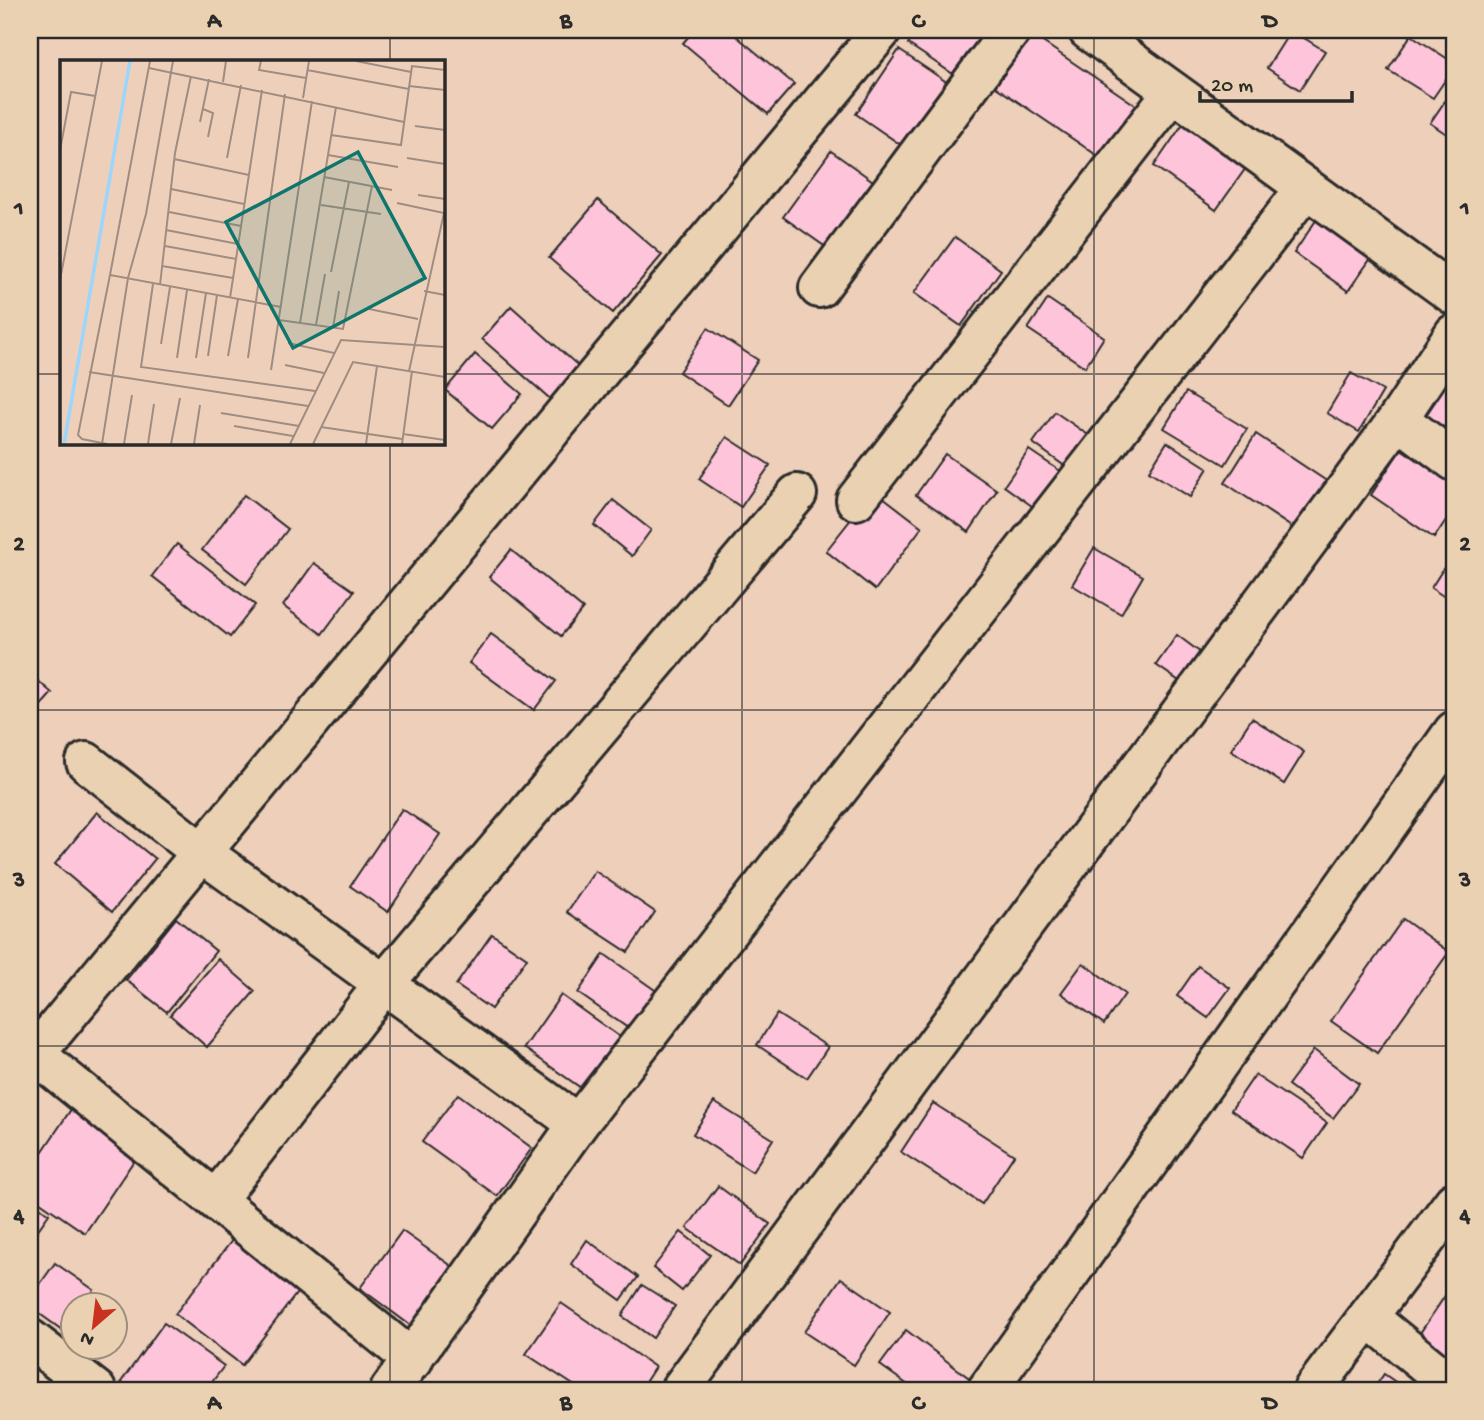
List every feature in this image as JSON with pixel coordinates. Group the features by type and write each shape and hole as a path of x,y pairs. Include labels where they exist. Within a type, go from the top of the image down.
{"street":[{"path":"413,1360 33,1052 882,30"},
{"path":"818,288 1011,30"},
{"path":"1088,30 1454,295"},
{"path":"856,499 1173,92"},
{"path":"390,1390 578,1124 1306,188"},
{"path":"680,1390 1398,419 1454,334"},
{"path":"1398,419 1454,461"},
{"path":"216,1200 384,984 797,494"},
{"path":"987,1390 1454,731"},
{"path":"86,762 201,852 578,1124"},
{"path":"1313,1390 1454,1202"},
{"path":"1367,1317 1454,1387"},
{"path":"30,1339 96,1390"}],"building":[{"path":"694,30 729,30 794,84 768,114 683,43"},
{"path":"917,30 1000,30 965,82 908,44"},
{"path":"1025,30 1137,106 1101,158 990,83"},
{"path":"1291,30 1325,51 1300,90 1267,68"},
{"path":"1411,35 1454,63 1433,98 1388,70"},
{"path":"899,50 951,85 907,149 856,114"},
{"path":"1454,88 1454,139 1430,123"},
{"path":"1185,121 1248,165 1216,210 1154,166"},
{"path":"831,151 887,191 840,257 783,217"},
{"path":"598,200 662,255 613,313 549,258"},
{"path":"1321,213 1376,251 1348,291 1294,253"},
{"path":"955,237 1001,270 961,326 914,293"},
{"path":"1048,299 1104,337 1085,367 1028,329"},
{"path":"511,306 584,371 556,404 482,339"},
{"path":"708,328 758,360 728,405 679,372"},
{"path":"475,354 522,394 492,429 445,390"},
{"path":"1351,373 1383,391 1359,432 1327,413"},
{"path":"1454,374 1454,434 1426,415"},
{"path":"1186,392 1247,429 1225,465 1164,428"},
{"path":"1055,412 1100,443 1077,475 1033,443"},
{"path":"1256,434 1334,486 1302,534 1225,483"},
{"path":"727,437 770,465 741,507 699,479"},
{"path":"1167,442 1208,468 1190,497 1149,471"},
{"path":"1401,449 1454,485 1454,508 1434,538 1371,495"},
{"path":"1029,450 1072,479 1046,516 1004,486"},
{"path":"945,454 997,490 969,532 916,495"},
{"path":"874,490 922,527 875,590 826,551"},
{"path":"244,495 288,529 246,584 202,550"},
{"path":"613,500 651,530 632,556 594,525"},
{"path":"177,544 255,605 230,637 152,576"},
{"path":"1094,548 1143,576 1121,614 1072,585"},
{"path":"511,550 583,609 561,636 489,577"},
{"path":"1454,552 1454,603 1431,588"},
{"path":"314,563 354,591 322,634 283,606"},
{"path":"491,634 556,681 534,710 469,663"},
{"path":"1177,635 1205,656 1185,685 1156,665"},
{"path":"30,674 52,693 30,718"},
{"path":"1252,718 1304,752 1284,784 1231,750"},
{"path":"402,809 440,834 388,912 350,886"},
{"path":"97,812 155,859 112,912 55,864"},
{"path":"595,871 655,912 628,952 567,912"},
{"path":"176,918 216,951 167,1012 126,980"},
{"path":"1403,919 1449,952 1377,1053 1331,1021"},
{"path":"492,934 527,958 491,1009 456,985"},
{"path":"604,954 662,995 635,1033 578,993"},
{"path":"218,959 255,991 207,1047 170,1015"},
{"path":"1083,963 1125,994 1104,1024 1061,993"},
{"path":"1198,966 1230,988 1208,1018 1177,996"},
{"path":"561,995 631,1045 594,1097 524,1048"},
{"path":"777,1014 828,1047 807,1078 757,1045"},
{"path":"1314,1050 1359,1084 1333,1118 1288,1085"},
{"path":"1255,1075 1327,1123 1303,1158 1231,1110"},
{"path":"458,1094 532,1148 497,1196 422,1142"},
{"path":"714,1102 773,1139 752,1172 693,1134"},
{"path":"933,1103 1014,1155 982,1204 901,1152"},
{"path":"72,1108 139,1153 85,1233 30,1195 30,1170"},
{"path":"718,1186 770,1224 740,1265 687,1228"},
{"path":"30,1200 49,1214 30,1241"},
{"path":"402,1231 456,1269 414,1328 360,1288"},
{"path":"681,1232 710,1255 682,1291 653,1268"},
{"path":"237,1234 303,1285 242,1365 175,1314"},
{"path":"587,1240 638,1277 621,1300 571,1264"},
{"path":"55,1263 94,1290 60,1290 60,1328 30,1307 30,1298"},
{"path":"841,1278 890,1312 854,1365 804,1332"},
{"path":"642,1285 675,1306 653,1338 622,1316"},
{"path":"1451,1287 1454,1289 1454,1365 1416,1339"},
{"path":"561,1303 655,1367 640,1390 581,1390 526,1354"},
{"path":"164,1323 224,1366 206,1390 132,1390 121,1382"},
{"path":"906,1330 973,1381 966,1390 915,1390 880,1365"},
{"path":"1384,1374 1407,1390 1373,1390"},
{"path":"30,1379 45,1390 30,1390"}]}
